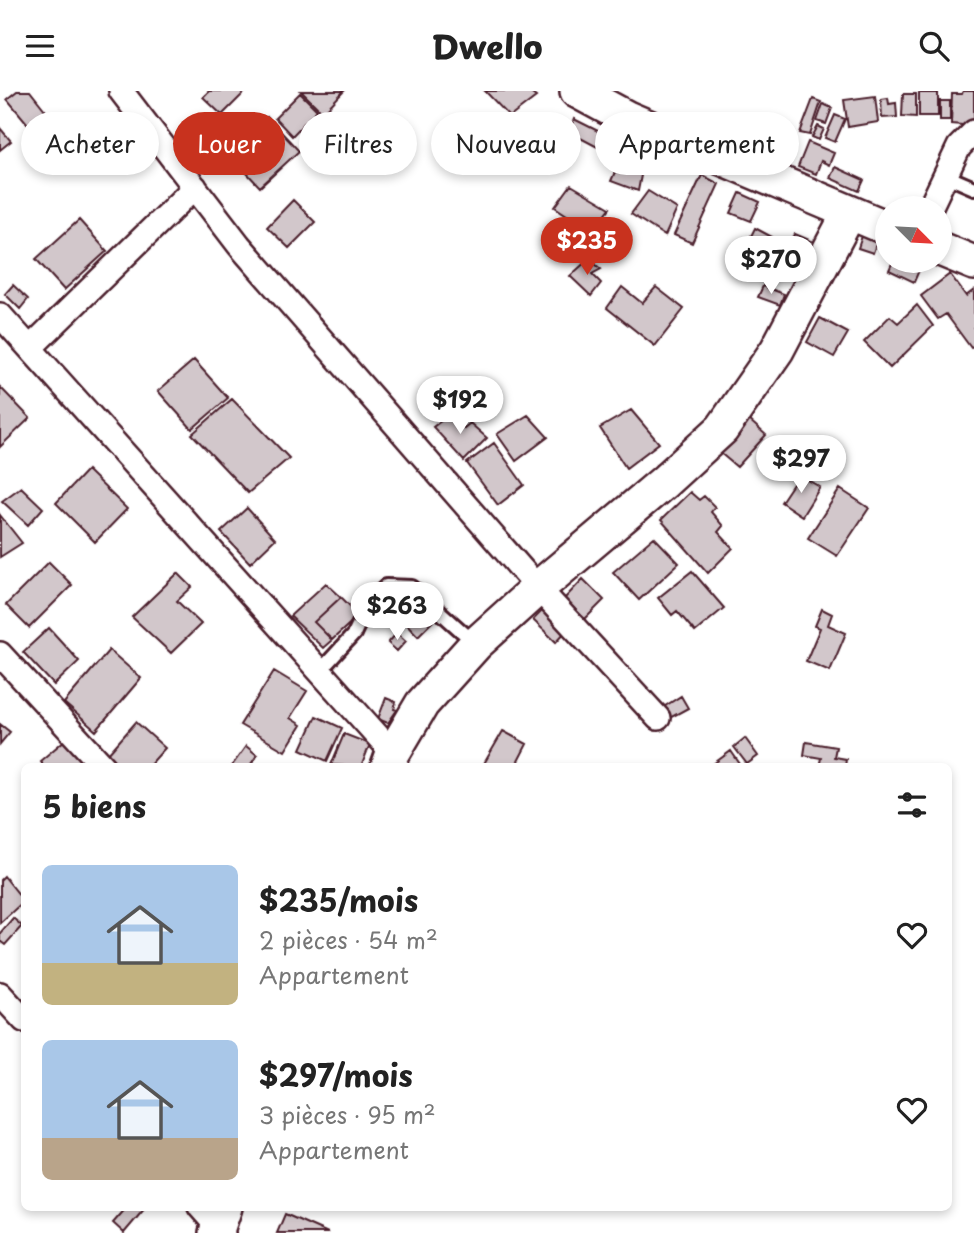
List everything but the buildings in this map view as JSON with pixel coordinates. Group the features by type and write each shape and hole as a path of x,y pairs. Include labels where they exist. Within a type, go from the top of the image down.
{"street":[{"path":"121,91 239,245 538,589 658,718"},
{"path":"577,91 626,118 875,223"},
{"path":"935,196 959,148 974,132"},
{"path":"30,348 195,187"},
{"path":"0,315 396,762 422,704 476,644 722,429 777,350 849,213"},
{"path":"952,254 974,263"},
{"path":"0,654 100,763"},
{"path":"0,994 21,1017"}],"lane":[{"path":"944,175 974,188"},
{"path":"318,672 354,634 368,604 386,586 412,587 476,644"}]}
